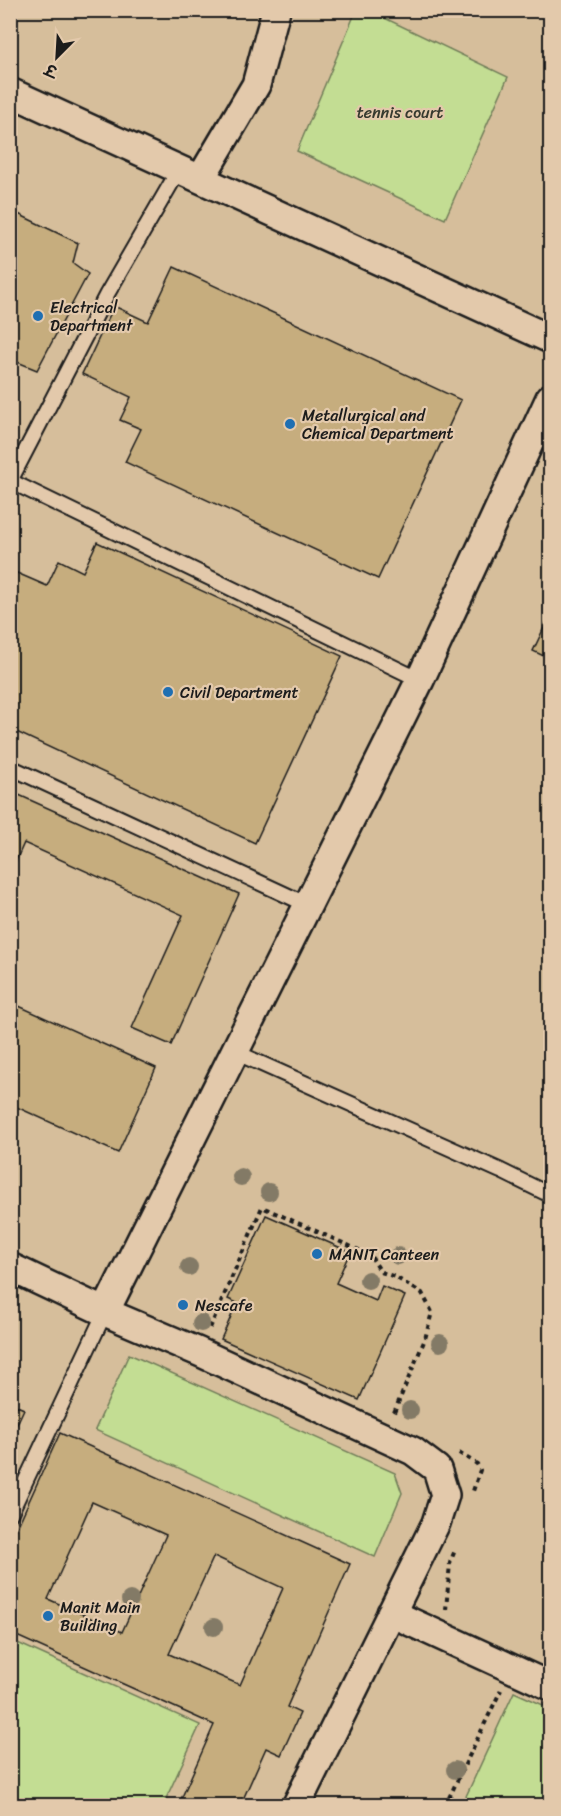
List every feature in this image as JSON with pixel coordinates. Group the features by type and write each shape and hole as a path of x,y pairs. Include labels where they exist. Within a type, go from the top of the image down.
{"street":[{"path":"190,173 256,85 276,10"},
{"path":"10,92 550,339"},
{"path":"105,1312 420,680 550,398"},
{"path":"10,1267 384,1437 413,1451 436,1469 445,1495 436,1523 296,1806"},
{"path":"391,1613 550,1686"}],"lane":[{"path":"190,173 107,294 10,481 420,680"},
{"path":"10,767 308,905"},
{"path":"235,1052 550,1195"},
{"path":"10,1514 105,1312"}],"path":[{"path":"199,1352 262,1207 370,1255 381,1272 395,1277 422,1293 432,1312 425,1339 384,1437"},
{"path":"454,1450 477,1464 480,1470 470,1501"},
{"path":"451,1616 446,1609 450,1563 457,1542"},
{"path":"445,1806 506,1681"}],"shaded area":[{"path":"11,11 550,11 550,1805 11,1805"}],"green space":[{"name":"tennis court","path":"356,11 370,11 508,77 445,219 297,151"},
{"path":"129,1354 395,1473 402,1493 375,1557 95,1430"},
{"path":"11,1640 200,1725 163,1805 11,1805"},
{"path":"514,1692 550,1708 550,1805 462,1805"}],"building":[{"name":"Electrical Department","path":"10,210 78,243 73,263 88,274 37,370 10,359"},
{"name":"Metallurgical and Chemical Department","path":"174,267 461,400 378,579 125,462 141,429 120,420 131,397 82,374 114,306 148,322"},
{"name":"Civil Department","path":"97,542 342,656 255,843 10,729 10,570 47,586 59,560 83,572"},
{"path":"550,615 550,659 533,651"},
{"path":"10,791 239,894 171,1045 132,1028 183,915 24,843 10,874"},
{"path":"10,1002 156,1068 118,1153 10,1104"},
{"path":"266,1215 350,1252 336,1283 376,1301 382,1286 405,1296 359,1400 221,1339 237,1303 228,1299"},
{"path":"10,1403 24,1409 10,1439"},
{"name":"Manit Main Building","path":"60,1433 350,1564 287,1707 300,1713 281,1755 266,1748 240,1806 178,1806 214,1725 10,1633 10,1543","holes":["92,1502 166,1535 122,1632 48,1599","214,1556 283,1588 240,1685 169,1654"]}],"place":[{"name":"Electrical Department","path":"38,316"},
{"name":"Metallurgical and Chemical Department","path":"290,424"},
{"name":"Civil Department","path":"168,692"},
{"name":"MANIT Canteen","path":"317,1254"},
{"name":"Nescafe","path":"183,1305"},
{"name":"Manit Main Building","path":"48,1616"}]}
